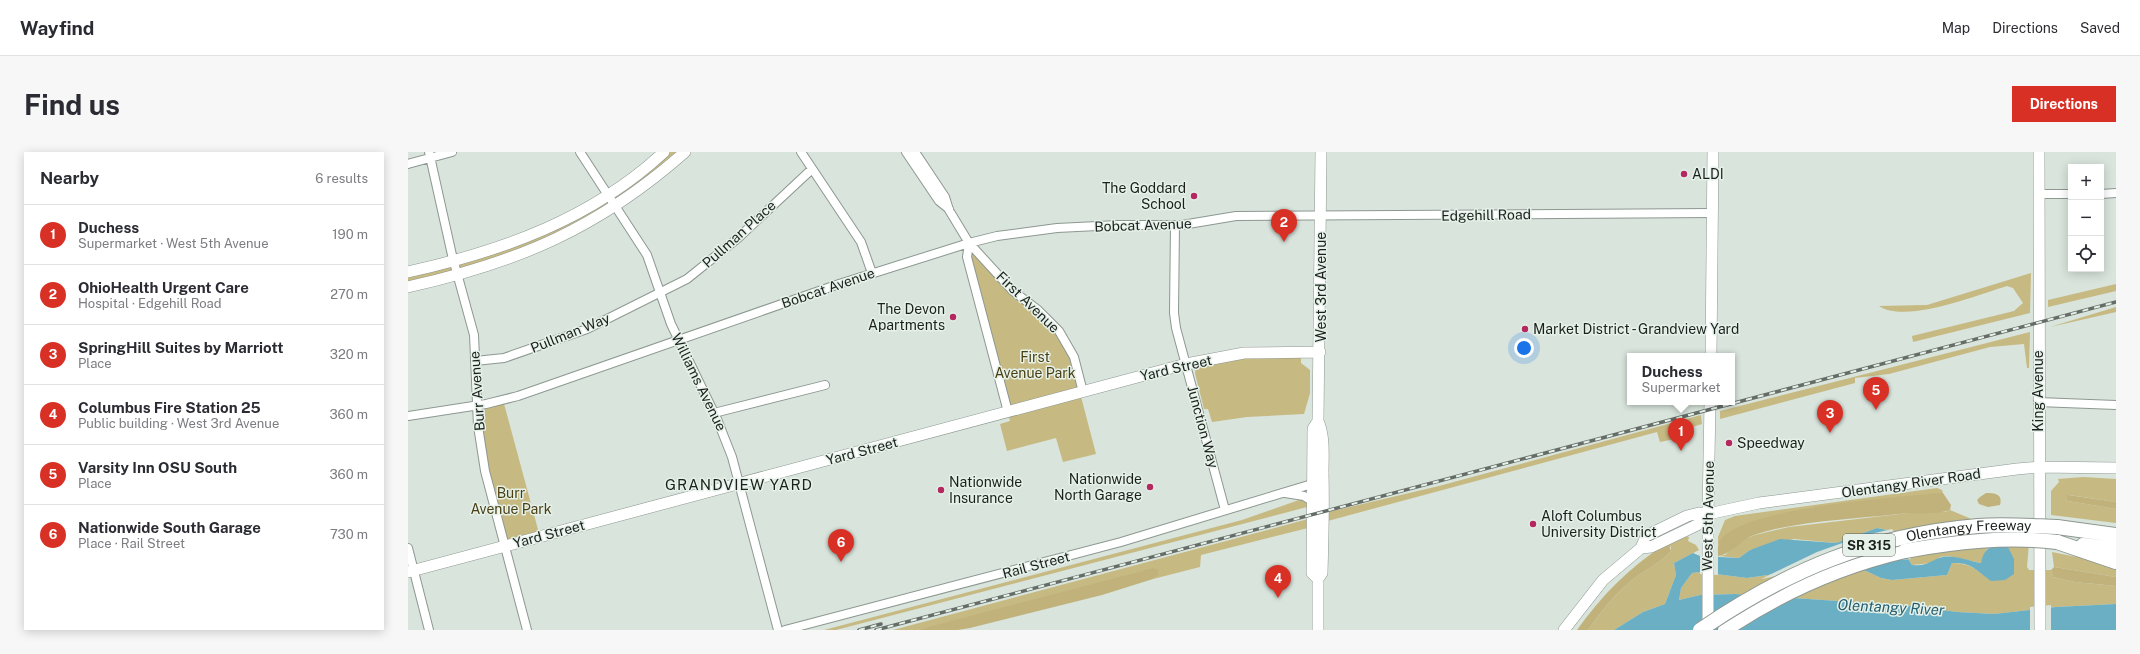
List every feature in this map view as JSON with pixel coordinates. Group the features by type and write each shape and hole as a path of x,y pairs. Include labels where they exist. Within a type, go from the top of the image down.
{"highway":[{"name":"Olentangy Freeway","path":"1700,630 1730,609 1791,575 1837,556 1875,544 1933,531 1979,526 2057,527 2116,535"},
{"name":"Olentangy Freeway","path":"1725,630 1797,588 1842,569 1886,556 1935,546 1983,540 2057,542 2116,549"},
{"path":"2057,542 2116,562"}],"street":[{"path":"408,164 429,155 452,152"},
{"name":"Williams Avenue","path":"580,152 647,255 678,340 714,413 731,452 778,630"},
{"path":"408,272 454,262 546,230 608,196 664,152"},
{"path":"408,287 458,276 540,247 616,207 659,175 685,152"},
{"path":"801,152 861,242 872,273"},
{"name":"First Avenue","path":"906,152 939,202 949,210"},
{"name":"First Avenue","path":"915,152 945,197 949,210 969,243 1013,291 1038,310 1059,331 1074,357 1083,392"},
{"name":"West 3rd Avenue","path":"1318,579 1312,573 1312,484 1313,430 1318,421 1320,352 1321,152"},
{"path":"1711,353 1714,152"},
{"name":"King Avenue","path":"2038,152 2040,630"},
{"name":"Burr Avenue","path":"429,155 454,262 474,336 477,405 485,471 527,630"},
{"name":"Pullman Place","path":"660,291 687,279 701,268 738,238 812,169"},
{"path":"2104,194 2116,193"},
{"path":"2038,194 2068,194"},
{"name":"Edgehill Road","path":"1258,215 1321,216 1713,213"},
{"name":"Bobcat Avenue","path":"408,416 477,405 518,396 872,273 969,243 1057,228 1175,225 1201,223 1236,216 1258,215"},
{"name":"Junction Way","path":"1175,225 1174,312 1176,328 1225,510"},
{"name":"First Avenue","path":"969,243 967,257 1008,412"},
{"name":"Pullman Way","path":"475,361 504,358 587,329 660,291"},
{"name":"Yard Street","path":"411,571 1186,364 1244,353 1320,352"},
{"path":"714,413 825,385"},
{"path":"2038,402 2116,405"},
{"name":"West 5th Avenue","path":"1708,630 1710,405"},
{"name":"West 3rd Avenue","path":"1318,421 1322,429 1323,455 1323,548 1322,573 1318,579 1318,630"},
{"name":"Olentangy River Road","path":"1564,630 1603,580 1641,548 1646,536 1672,522 1699,512 1708,514 1766,502 2039,467 2116,468"},
{"path":"1312,484 1318,487 1321,491 1320,538 1323,548"},
{"name":"Rail Street","path":"785,630 1121,542 1312,484"},
{"name":"Rail Street","path":"1285,493 1304,496 1312,501"},
{"path":"408,548 411,571 428,630"}],"green space":[{"path":"664,152 685,152 566,235 408,287 408,272 546,230"},
{"name":"First Avenue Park","path":"969,243 1067,343 1096,454 1063,462 1056,438 1007,451 1000,424 1010,421 967,257"},
{"path":"2031,273 2030,313 1913,342 1912,336 2014,311 2023,303 2013,288 2007,286 1960,301 1923,310 1906,312 1891,311 1879,306 1927,305"},
{"path":"2116,284 2116,291 2048,307 2048,300"},
{"path":"2116,307 2116,312 2050,327"},
{"path":"2030,332 2029,368 2027,368 2024,344 1990,347 1889,374 1855,378 1855,383 1720,419 1720,411"},
{"path":"1301,356 1301,363 1310,370 1310,393 1304,414 1247,417 1212,422 1208,409 1204,409 1195,373 1196,367 1250,357"},
{"name":"Burr Avenue Park","path":"503,400 540,537 505,546 491,497 477,405"},
{"path":"1701,415 1702,424 1689,428 1679,438 1660,442 1657,432 1324,522 1324,513 1439,486"},
{"path":"2083,477 2116,479 2116,502 2069,495 2066,499 2068,501 2116,509 2116,523 2051,515 2051,491 2059,482 2058,479"},
{"path":"1937,488 1942,490 1943,493 1809,508 1718,544 1718,537 1725,520 1735,516"},
{"path":"1302,499 1308,499 1311,506 836,630 824,630 1242,520"},
{"path":"1950,510 2029,543 2027,567 2029,570 2051,570 2053,577 2075,582 2116,586 2116,604 2056,607 1994,614 1957,612 1913,606 1735,594 1700,595 1679,600 1681,588 1692,573 1700,572 1747,578 1838,565 1866,571 1881,578 1892,580 1947,575 1952,563 1971,567 1979,571 1987,578 1992,546 1986,550 1981,563 1948,556 1940,557 1932,563 1912,565 1892,531 1877,528 1836,543 1794,539 1750,550 1739,558 1718,556 1725,555 1742,540 1755,535 1789,527 1917,512 1945,512"},
{"path":"1308,519 1308,528 1201,555 1200,567 1153,579 1158,574 917,630 893,630"},
{"path":"1686,536 1689,537 1688,541 1696,545 1699,550 1674,563 1676,575 1665,604 1643,612 1614,630 1588,630 1604,608 1622,588 1659,562 1671,551 1671,547 1664,545"},
{"path":"2052,552 2092,560 2116,568 2116,577 2054,567"}],"shaded area":[{"path":"1943,493 1951,505 1950,510 1945,512 1904,513 1844,519 1770,530 1749,537 1728,553 1718,556 1718,545 1721,539 1736,528 1760,519 1790,512 1857,501"},
{"path":"1986,493 1998,495 2001,501 2000,505 1988,507 1979,504 1977,500"},
{"path":"2068,495 2116,502 2116,509 2068,501 2066,499"},
{"path":"1664,545 1669,545 1671,551 1667,555 1622,588 1604,608 1588,630 1577,630 1596,605 1617,583 1639,563"},
{"path":"2054,567 2116,577 2116,586 2075,582 2053,577 2051,570"},
{"path":"1154,568 1158,570 1158,575 1153,579 1102,595 970,628 958,630 917,630"}],"water":[{"name":"Olentangy River","path":"1877,528 1891,531 1912,565 1922,565 1943,557 1957,557 1981,563 1985,553 1990,548 2008,547 2014,559 2014,574 2005,580 1991,581 1978,571 1965,564 1959,563 1952,563 1947,575 1892,580 1881,578 1866,571 1838,565 1747,578 1700,572 1692,573 1681,588 1679,600 1700,595 1735,594 1913,606 1957,612 1994,614 2056,607 2116,604 2116,630 1614,630 1643,612 1665,604 1676,575 1674,563 1693,553 1700,556 1739,558 1750,550 1780,539 1836,543"}],"pier":[{"path":"1892,529 1911,559 1826,566 1761,579 1817,552 1862,536"},
{"path":"1700,554 1718,554 1718,575 1700,574"},
{"path":"2051,605 2051,630 2030,630 2030,607"}],"railway":[{"path":"1735,403 2116,302"},
{"path":"876,630 1727,405"},
{"path":"859,630 881,624"}],"place":[{"name":"ALDI","path":"1684,174"},
{"name":"The Goddard School","path":"1194,196"},
{"name":"OhioHealth Urgent Care","path":"1284,242"},
{"name":"The Devon Apartments","path":"953,317"},
{"name":"Market District - Grandview Yard","path":"1525,329"},
{"name":"Varsity Inn OSU South","path":"1876,410"},
{"name":"SpringHill Suites by Marriott","path":"1830,433"},
{"name":"Speedway","path":"1729,443"},
{"name":"Duchess","path":"1681,451"},
{"name":"Nationwide North Garage","path":"1150,487"},
{"name":"Nationwide Insurance","path":"941,490"},
{"name":"Aloft Columbus University District","path":"1533,524"},
{"name":"Nationwide South Garage","path":"841,562"},
{"name":"Columbus Fire Station 25","path":"1278,598"}],"district":[{"name":"GRANDVIEW YARD","path":"739,484"}]}
